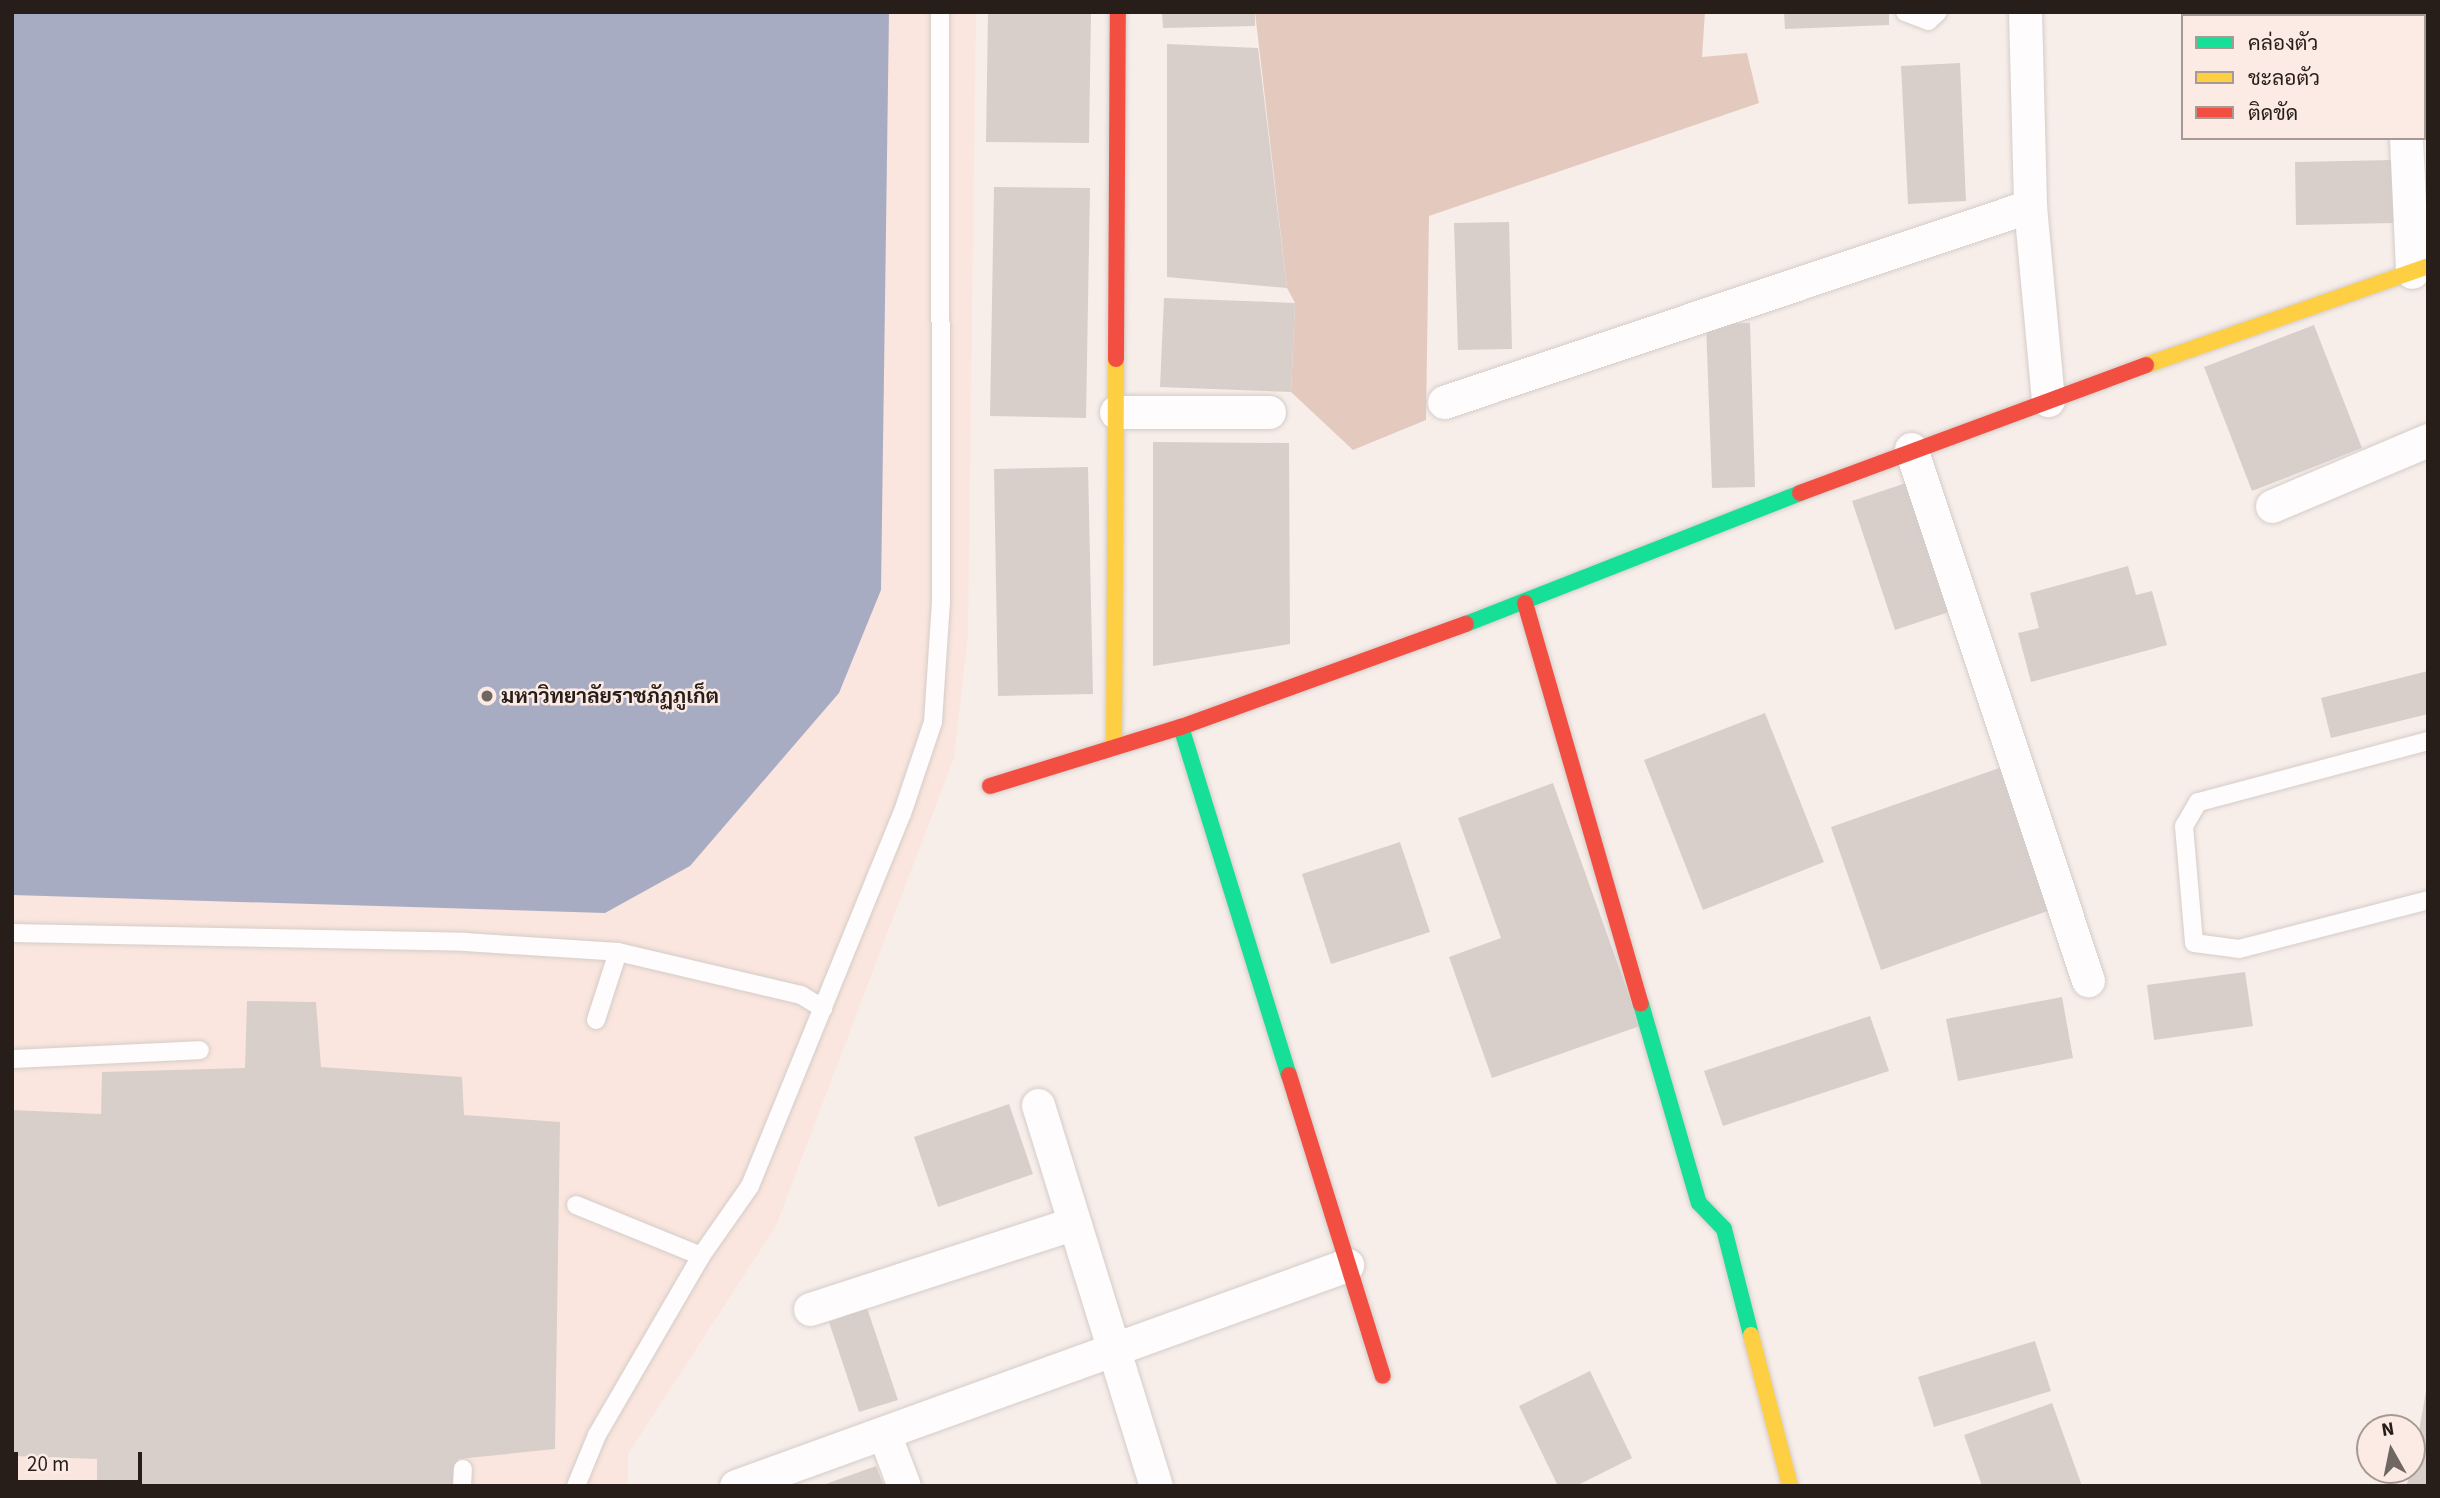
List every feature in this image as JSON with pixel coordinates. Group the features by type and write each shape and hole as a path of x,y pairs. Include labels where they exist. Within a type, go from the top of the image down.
{"street":[{"path":"1114,747 1118,12"},
{"path":"2025,12 2029,206 2048,400"},
{"path":"990,786 1181,727 1525,603 1912,449 2420,269 2406,140"},
{"path":"1444,402 2029,206"},
{"path":"1116,412 1269,412"},
{"path":"2272,506 2428,440"},
{"path":"1912,449 2088,980"},
{"path":"1525,603 1699,1203 1724,1229 1790,1486"},
{"path":"1181,727 1383,1376"},
{"path":"1038,1105 1071,1224 1156,1486"},
{"path":"810,1309 1071,1224"},
{"path":"736,1486 885,1436 1111,1348 1347,1265"},
{"path":"885,1436 904,1486"}],"lane":[{"path":"576,1486 597,1435 701,1256 750,1186 823,1008 933,722 941,603 940,12"},
{"path":"1905,12 1928,21 1938,12"},
{"path":"2428,741 2198,802 2184,826 2185,896 2194,943 2239,949 2428,900"},
{"path":"12,933 465,942 618,952 801,995 823,1008"},
{"path":"596,1020 618,952"},
{"path":"12,1059 200,1050"},
{"path":"576,1205 701,1256"}],"shaded area":[{"name":"มหาวิทยาลัยราชภัฏภูเก็ต","path":"12,12 976,12 968,635 954,758 776,1226 628,1454 628,1486 12,1486"},
{"path":"1255,12 1705,12 1702,57 1747,53 1759,103 1429,216 1426,420 1353,450 1291,392 1295,303 1287,288"}],"water":[{"path":"12,12 889,12 881,590 839,693 690,866 605,913 12,895"}],"building":[{"path":"988,12 1091,12 1089,143 986,142"},
{"path":"1162,12 1255,12 1255,26 1163,28"},
{"path":"1784,12 1889,12 1889,25 1785,29"},
{"path":"2224,12 2335,12 2335,14"},
{"path":"1167,44 1258,48 1287,288 1167,277"},
{"path":"1960,63 1966,201 1908,204 1901,66"},
{"path":"2393,160 2394,223 2296,225 2295,162"},
{"path":"994,187 1090,188 1086,418 990,416"},
{"path":"1509,222 1512,349 1458,350 1454,223"},
{"path":"1164,298 1295,303 1291,392 1160,387"},
{"path":"1750,323 1755,487 1712,488 1706,324"},
{"path":"2314,325 2362,448 2252,491 2204,367"},
{"path":"1153,442 1289,443 1290,644 1153,666"},
{"path":"1088,467 1093,694 998,696 994,469"},
{"path":"1912,481 1955,610 1895,630 1852,501"},
{"path":"2128,566 2136,595 2152,591 2167,645 2031,682 2018,633 2039,628 2030,593"},
{"path":"2428,671 2428,714 2331,738 2321,698"},
{"path":"1765,713 1824,862 1703,910 1644,760"},
{"path":"2005,766 2056,908 1881,970 1831,827"},
{"path":"1553,783 1640,1026 1492,1078 1449,957 1501,938 1458,818"},
{"path":"1400,842 1430,932 1331,964 1302,874"},
{"path":"2245,972 2253,1026 2154,1040 2147,985"},
{"path":"2062,997 2073,1058 1958,1081 1946,1019"},
{"path":"247,1001 316,1002 321,1067 462,1077 464,1115 560,1122 555,1449 458,1459 457,1486 97,1486 97,1459 12,1456 12,1110 101,1114 102,1072 245,1068"},
{"path":"1870,1016 1889,1071 1723,1126 1704,1071"},
{"path":"1009,1104 1033,1174 938,1207 914,1137"},
{"path":"867,1308 898,1400 859,1412 829,1322"},
{"path":"2035,1341 2051,1391 1934,1427 1918,1377"},
{"path":"1590,1371 1632,1458 1576,1486 1558,1486 1519,1406"},
{"path":"2428,1380 2428,1486 2406,1486 2426,1484 2426,1414 2422,1414"},
{"path":"2052,1403 2082,1486 1982,1486 1964,1435"},
{"path":"876,1466 884,1486 823,1486 823,1485"}],"traffic: fast":[{"path":"1466,624 1800,493"},
{"path":"1181,727 1289,1075"},
{"path":"1641,1004 1699,1203 1724,1229 1751,1335"}],"traffic: slow":[{"path":"2146,365 2428,266"},
{"path":"1114,746 1116,359"},
{"path":"1751,1335 1790,1486"}],"traffic: jam":[{"path":"1116,359 1118,12"},
{"path":"1800,493 2146,365"},
{"path":"1525,603 1641,1004"},
{"path":"990,786 1181,727 1466,624"},
{"path":"1289,1075 1383,1376"}],"place":[{"name":"มหาวิทยาลัยราชภัฏภูเก็ต","path":"487,696"}]}
